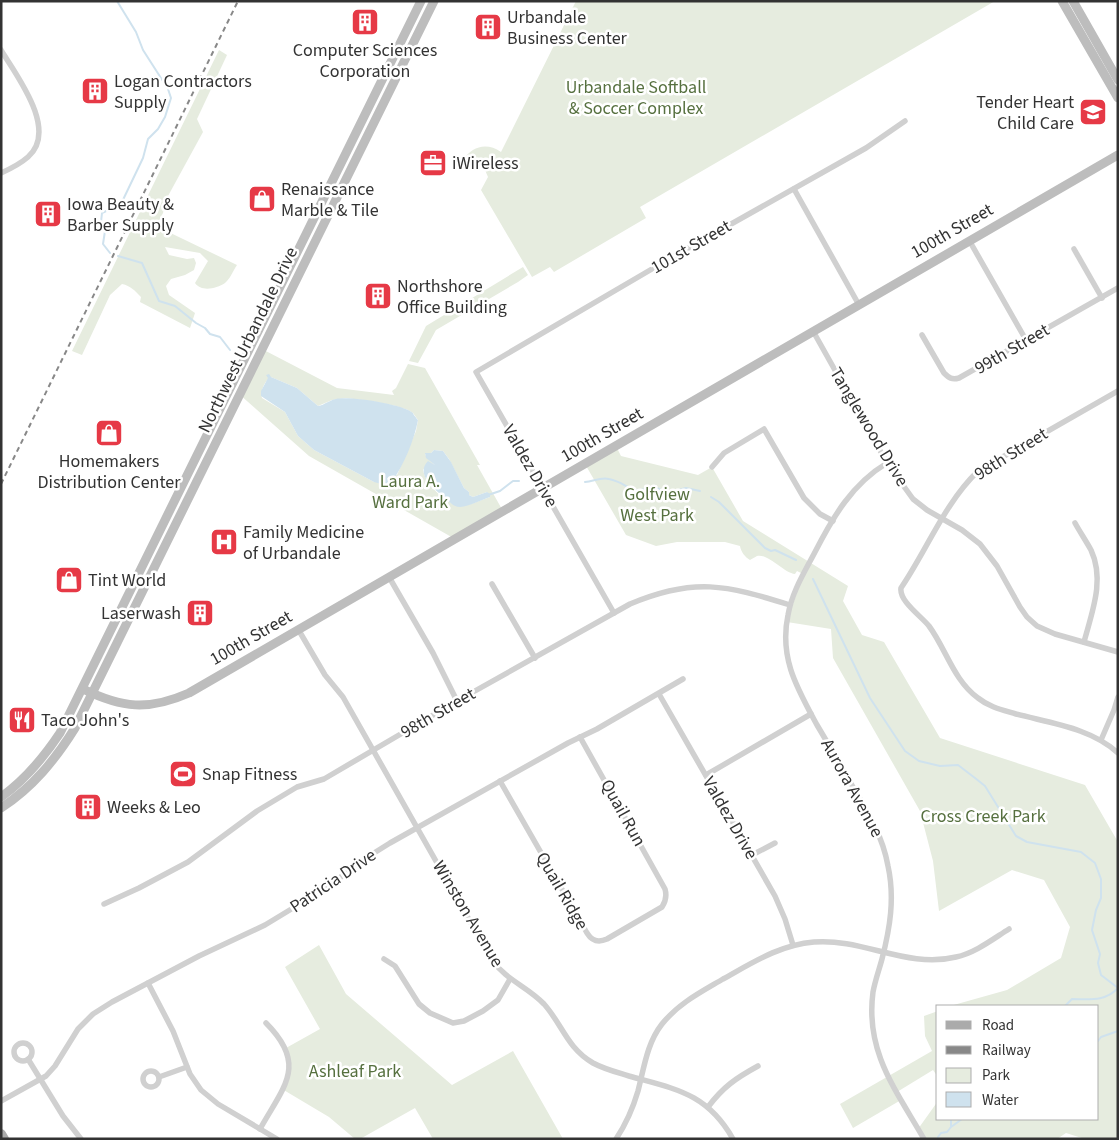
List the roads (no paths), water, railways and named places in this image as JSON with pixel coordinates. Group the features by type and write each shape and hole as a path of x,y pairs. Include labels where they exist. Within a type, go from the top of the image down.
{"main road":[{"name":"Northwest Urbandale Drive","path":"83,689 421,1"},
{"name":"Northwest Urbandale Drive","path":"92,693 434,1"},
{"path":"1062,1 1118,98"},
{"path":"1072,1 1118,80"},
{"name":"100th Street","path":"83,689 108,700 128,704 154,704 189,693 1118,154"},
{"path":"1,797 26,776 45,755 60,733 83,689"},
{"path":"1,808 26,789 45,771 71,734 92,693"},
{"path":"1,1134 4,1139"}],"street":[{"path":"1,50 37,114 39,136 28,158 1,174"},
{"name":"101st Street","path":"476,372 866,148 905,121"},
{"path":"794,189 859,305"},
{"path":"969,240 1026,340"},
{"path":"1074,249 1102,298"},
{"name":"99th Street","path":"922,334 944,373 954,380 965,376 1118,288"},
{"name":"Tanglewood Drive","path":"813,331 887,463 913,499 971,536 988,553 1027,617 1037,626 1048,632 1118,652"},
{"name":"Valdez Drive","path":"476,372 614,613"},
{"name":"98th Street","path":"1101,740 1085,733 998,708 979,700 961,680 929,627 900,595 901,588 942,518 965,484 978,471 1118,391"},
{"path":"712,467 724,453 764,428 804,498 814,509 833,521"},
{"name":"Aurora Avenue","path":"887,463 868,476 852,492 833,521 795,590 790,604 786,641 789,667 798,691 875,826 886,855 891,883 891,918 884,952 876,977 872,1020 876,1048 884,1070 924,1139"},
{"path":"1075,523 1092,551 1098,574 1098,589 1084,642"},
{"path":"389,577 433,653 457,701"},
{"path":"492,584 535,658"},
{"name":"98th Street","path":"104,904 188,862 257,810 298,788 324,779 457,701 614,613 648,597 671,590 696,586 722,587 790,604"},
{"name":"Winston Avenue","path":"298,629 325,675 343,697 499,970 544,1005 570,1042 591,1062 607,1070 685,1092 708,1107 724,1125 733,1139"},
{"name":"Patricia Drive","path":"1,1101 41,1079 55,1066 78,1028 93,1014 200,956 265,925 331,884 358,863 417,827 683,679"},
{"name":"Valdez Drive","path":"659,694 775,896 785,919 792,946"},
{"path":"1118,696 1101,740 1118,753"},
{"path":"706,775 811,714"},
{"name":"Quail Run","path":"580,738 666,889"},
{"name":"Quail Ridge","path":"500,781 590,938 595,941 602,941 662,908 666,898 666,889"},
{"path":"752,855 775,843"},
{"path":"616,1139 630,1114 651,1043 661,1025 675,1009 694,996 761,957 792,946 826,942 855,945 916,960 945,959 958,957 1010,929"},
{"path":"384,959 395,966 419,1004 430,1013 453,1023 464,1021 498,1000 510,980"},
{"path":"148,983 167,1017 187,1067 196,1084 206,1095 277,1139"},
{"path":"260,1129 286,1081 290,1066 286,1048 266,1023"},
{"path":"28,1059 63,1116 81,1139"},
{"path":"708,1107 724,1087 758,1066"},
{"path":"159,1077 187,1067"}],"water":[{"path":"269,374 271,377 297,388 318,406 331,400 343,398 387,404 413,413 418,420 414,436 404,460 389,486 374,482 314,450 298,436 285,412 261,396 261,391 268,378 266,375"},
{"path":"434,450 443,451 451,462 464,488 469,492 469,495 473,497 487,492 490,494 490,497 460,507 451,504 431,486 425,476 425,466 428,461 435,465 426,458 425,453 431,453"}],"waterway":[{"path":"110,253 103,244 105,231 101,222 102,213 121,204 143,158 148,139 158,129 165,117 171,98 168,89 143,50 136,32 117,1"},
{"path":"118,256 142,263 159,301 175,306 205,328 210,334 220,337 230,350"},
{"path":"585,482 606,479 616,481 635,490 653,486 667,493 686,488 700,491"},
{"path":"488,495 500,491 513,481 519,481"},
{"path":"711,497 719,502 765,548 771,551 775,550 796,560"},
{"path":"813,579 870,698 905,751 919,761 940,766 958,765 975,778 985,786 1016,836 1027,842 1081,852 1095,863 1101,879 1101,898 1096,910 1092,930 1100,954 1098,963 1101,975 1118,988 1102,998 1072,999 1066,1005"},
{"path":"1099,1040 1101,1037 1118,1031"},
{"path":"951,1120 951,1126"},
{"path":"938,1137 961,1120"}],"railway":[{"path":"1,484 238,1"}],"place":[{"name":"Computer Sciences Corporation","path":"365,22"},
{"name":"Urbandale Business Center","path":"488,27"},
{"name":"Logan Contractors Supply","path":"95,91"},
{"name":"Tender Heart Child Care","path":"1093,112"},
{"name":"iWireless","path":"433,163"},
{"name":"Renaissance Marble & Tile","path":"262,199"},
{"name":"Iowa Beauty & Barber Supply","path":"48,214"},
{"name":"Northshore Office Building","path":"378,296"},
{"name":"Homemakers Distribution Center","path":"109,433"},
{"name":"Family Medicine of Urbandale","path":"224,542"},
{"name":"Tint World","path":"69,580"},
{"name":"Laserwash","path":"200,613"},
{"name":"Taco John's","path":"22,720"},
{"name":"Snap Fitness","path":"183,774"},
{"name":"Weeks & Leo","path":"88,807"}],"park label":[{"name":"Urbandale Softball & Soccer Complex","path":"636,97"},
{"name":"Laura A. Ward Park","path":"410,491"},
{"name":"Golfview West Park","path":"657,504"},
{"name":"Cross Creek Park","path":"983,816"},
{"name":"Ashleaf Park","path":"355,1071"}]}
